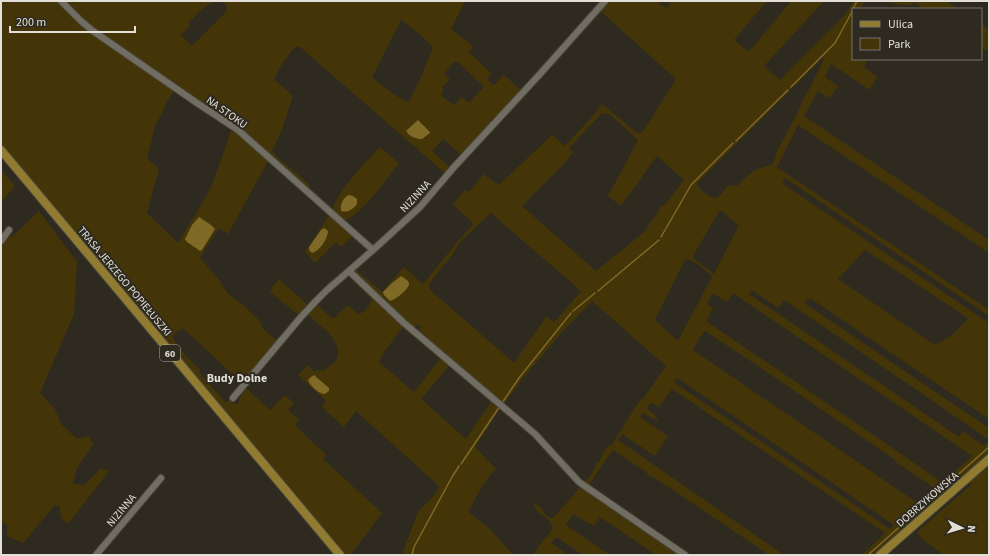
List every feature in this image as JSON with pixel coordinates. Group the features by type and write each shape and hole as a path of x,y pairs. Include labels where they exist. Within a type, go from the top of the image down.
{"main road":[{"name":"TRASA JERZEGO POPIEŁUSZKI","path":"1,150 340,555"},
{"name":"DOBRZYKOWSKA","path":"880,555 989,459"}],"street":[{"name":"NA STOKU","path":"61,1 93,31 238,130 373,250"},
{"name":"NIZINNA","path":"233,398 301,317 328,290 420,207 455,166 540,74 604,1"},
{"path":"1,241 9,230"},
{"path":"349,271 414,332 535,434 579,482 685,555"},
{"name":"NIZINNA","path":"96,555 161,478"}],"green space":[{"path":"1,1 59,1 71,13 175,89 155,127 147,158 159,169 147,213 178,243 213,183 232,128 269,159 228,234 218,229 200,258 220,281 227,293 258,319 264,330 275,339 280,340 243,384 183,328 175,333 173,337 181,351 200,370 199,372 226,403 231,397 231,402 238,404 245,387 270,410 285,395 294,403 288,410 299,420 296,426 326,454 323,459 382,513 352,553 353,555 344,555 1,145"},
{"path":"63,1 216,1 200,11 188,24 190,26 181,35 192,46 225,13 227,6 222,1 465,1 451,29 473,46 469,52 492,74 487,79 494,85 504,75 522,91 462,156 443,139 432,151 451,168 446,174 299,46 294,48 282,64 274,79 293,96 281,132 272,151 310,185 306,189 239,129 96,31","holes":["401,20 433,47 409,102 394,95 372,77","455,61 484,87 469,103 462,97 454,105 441,96 444,90 442,88 450,79 444,74"]},
{"path":"607,1 657,1 667,9 671,1 767,1 734,40 749,52 791,1 824,1 764,66 780,80 844,16 854,1 866,1 860,8 852,8 852,60 868,60 864,67 877,77 870,90 831,64 825,77 838,86 830,98 818,91 804,116 989,240 989,253 798,125 777,167 989,310 989,316 785,178 783,181 783,184 989,323 989,419 810,298 804,303 989,428 989,440 784,300 778,308 752,290 749,294 959,437 963,431 984,446 989,441 989,455 960,480 958,479 957,482 874,555 862,555 885,533 672,389 659,407 651,403 646,408 655,415 658,420 657,421 643,413 640,417 668,436 655,456 622,434 618,440 784,555 769,555 613,450 589,485 691,555 687,555 583,482 590,476 596,463 599,462 608,446 612,445 641,399 643,399 666,366 592,301 563,331 523,378 503,405 459,365 418,332 421,327 418,324 414,328 353,272 355,269 382,292 404,267 423,284 473,225 472,222 453,205 465,190 469,192 484,174 495,183 500,184 552,135 565,146 602,104 637,133 640,133 644,130 676,79 599,10","holes":["822,58 824,59 776,153 772,164 752,172 737,186 729,185 716,198 713,198 705,193 700,189 697,183","601,114 609,114 638,140 608,196 621,206 657,156 684,180 667,202 659,208 659,211 643,233 596,271 522,206 564,164 573,152 570,150 571,146","722,211 737,224 738,227 714,274 693,258 693,256 719,212","491,213 581,291 554,323 546,316 514,363 429,289 430,283 451,257 460,242","865,250 968,319 952,335 935,345 838,279","685,259 700,266 712,277 678,341 655,320","733,293 972,456 943,483 706,321 713,308 707,304 712,294 727,302","705,331 894,459 897,463 929,484 935,490 919,504 693,350","676,379 679,379 894,525 890,529 675,383"]},
{"path":"883,1 947,1 957,8 923,8 915,3 907,5"},
{"path":"982,25 989,30 989,53 982,48"},
{"path":"380,147 399,163 364,206 351,217 342,221 332,212 339,196 352,178"},
{"path":"1,170 15,186 1,202"},
{"path":"39,211 77,262 74,314 40,393 55,409 61,424 77,439 88,436 94,443 77,468 73,484 84,485 101,468 109,471 68,524 61,518 60,506 55,505 23,543 7,536 7,524 1,523 1,243 3,240 13,236"},
{"path":"330,214 354,235 341,247 336,242 315,263 305,252"},
{"path":"347,275 350,275 501,407 476,445 476,448 496,469 481,489 469,512 492,531 513,555 402,555 418,512 433,497 439,486 356,411 344,427 322,407 326,401 298,375 308,365 314,372 318,370 323,371 336,361 338,355 338,349 333,338 307,314 316,304 333,319 348,305 360,314 365,311 372,299","holes":["403,327 440,359 414,392 379,362 384,352","449,366 491,402 466,439 421,399"]},
{"path":"279,279 309,306 300,316 270,292"},
{"path":"989,465 989,555 944,555 923,540 917,532 971,485 969,482"},
{"path":"581,486 681,555 656,555 600,517 594,526 573,514 566,525 610,555 583,555 556,537 551,543 569,555 533,555 550,533 552,526 549,520 538,512 532,502 541,508 547,516 553,518"}],"shaded area":[{"path":"418,120 430,132 422,139 409,135 406,131"},
{"path":"349,195 357,199 357,204 346,212 341,211 342,202"},
{"path":"199,217 215,229 200,251 185,239 192,225"},
{"path":"324,228 328,231 325,241 318,250 312,253 309,250 309,247"},
{"path":"401,276 408,281 409,285 402,294 390,301 383,292"},
{"path":"314,375 329,388 329,391 325,394 318,391 309,382 308,380"}],"waterway":[{"path":"854,8 857,1"},
{"path":"791,87 835,43 852,12"},
{"path":"736,141 788,90"},
{"path":"661,237 691,185 733,143"},
{"path":"598,291 659,240"},
{"path":"573,311 595,293"},
{"path":"502,403 519,378 571,313"},
{"path":"461,464 500,406"},
{"path":"868,555 989,447"},
{"path":"412,555 414,547 459,466"}],"district":[{"name":"Budy Dolne","path":"237,378"}]}
